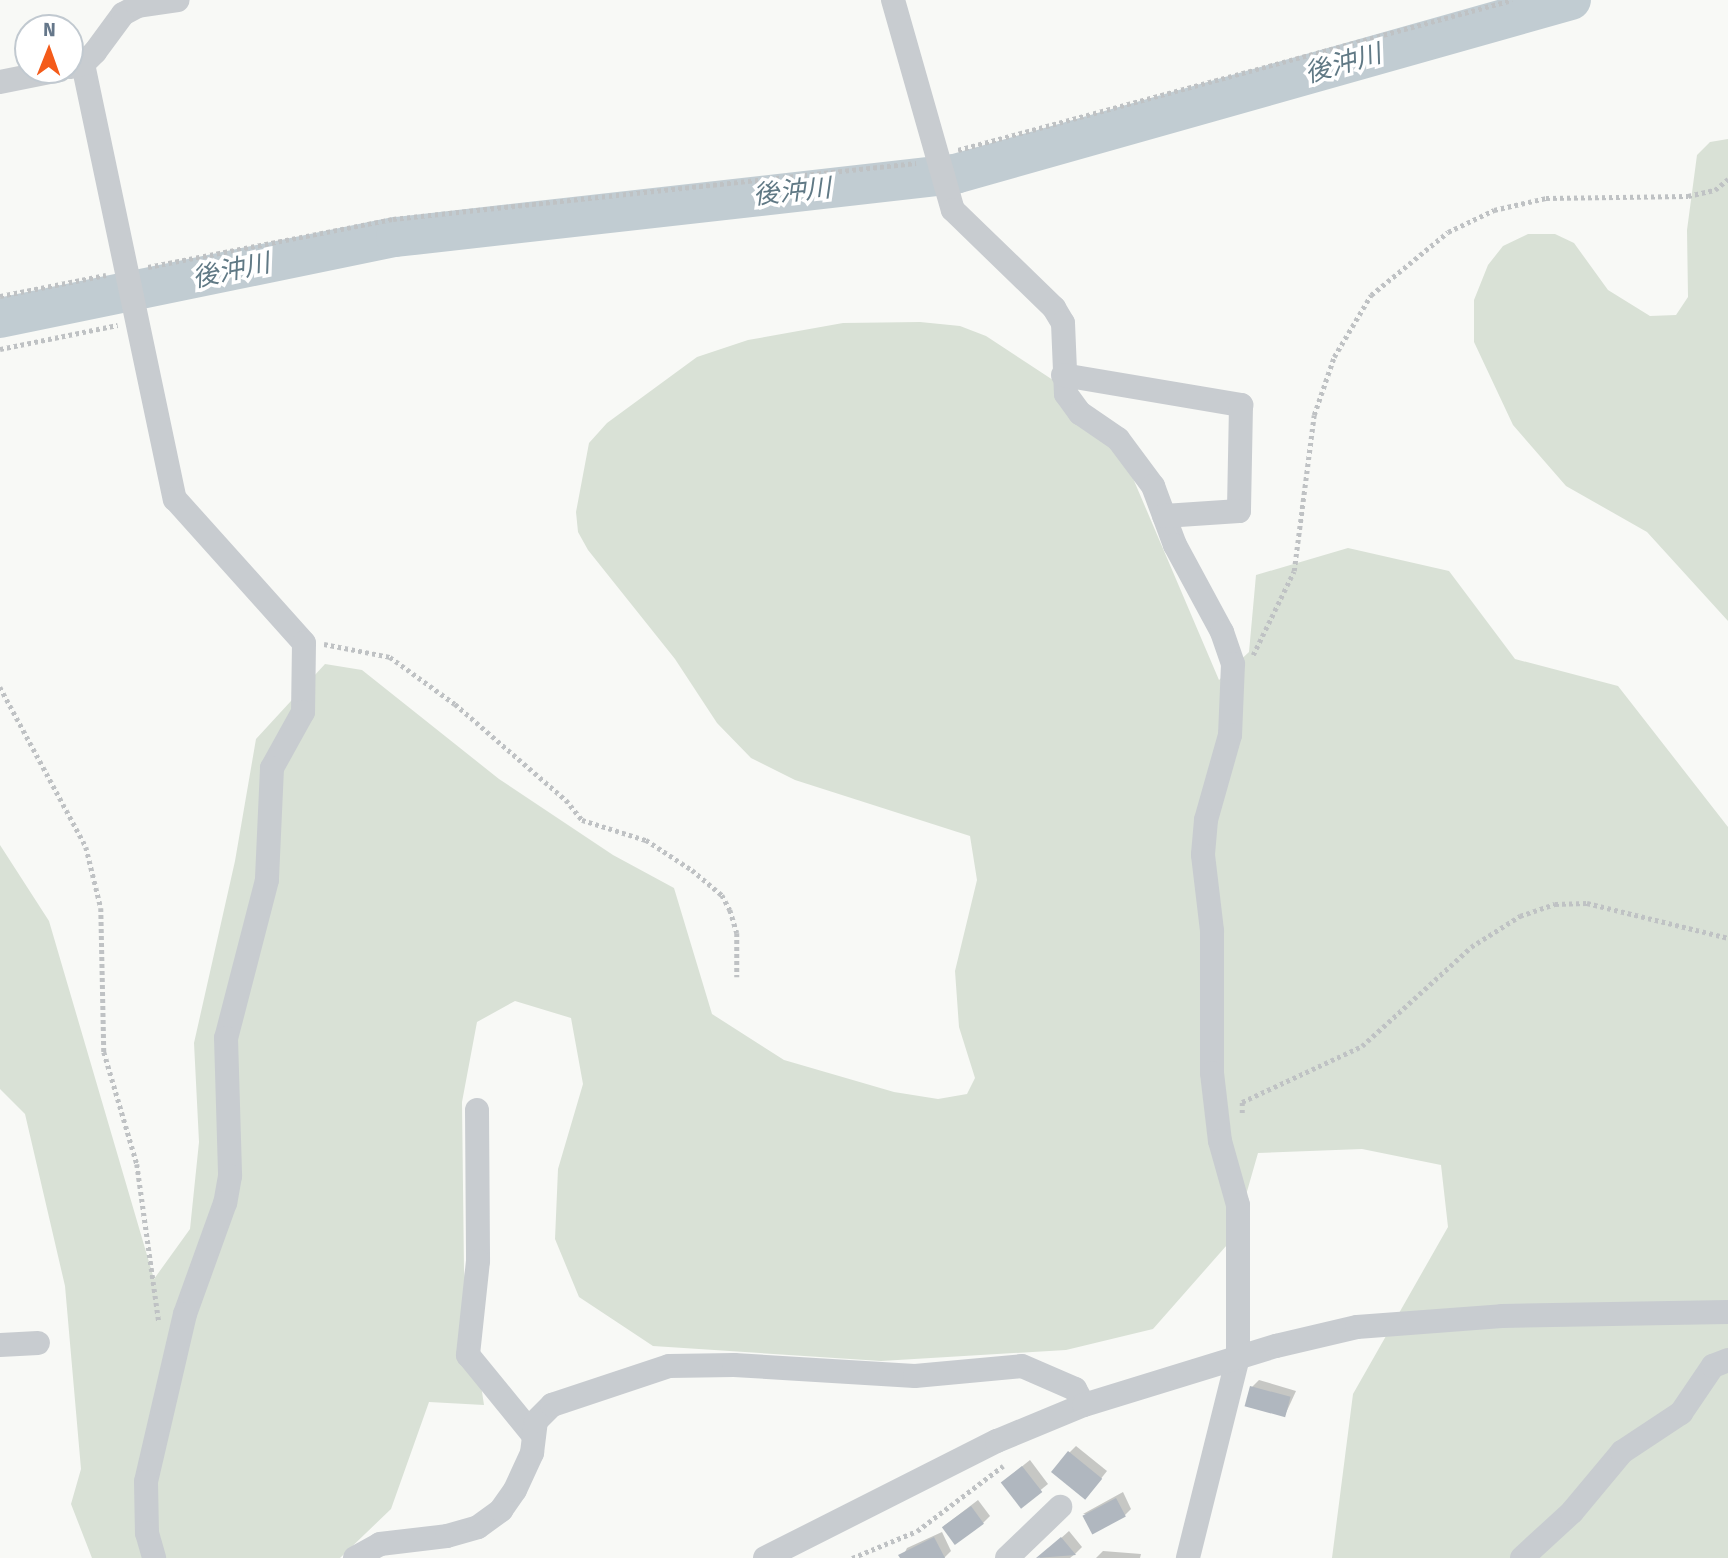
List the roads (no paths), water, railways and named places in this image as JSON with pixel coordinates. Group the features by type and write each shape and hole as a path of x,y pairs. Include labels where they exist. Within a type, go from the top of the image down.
{"street":[{"path":"84,54 123,14 138,6 178,0"},
{"path":"893,0 953,209 1054,308 1063,323 1063,374 1066,394 1080,413 1118,439 1153,486 1164,516 1233,664 1230,735 1206,820 1203,855 1212,931 1212,1073 1220,1141 1238,1205 1238,1357 1188,1558"},
{"path":"75,84 125,272 175,499 304,643 303,712 272,768 267,880 226,1038 230,1176 225,1203 194,1281 146,1482 147,1533 153,1558"},
{"path":"1063,374 1241,405 1239,510 1164,516"},
{"path":"477,1110 478,1261 468,1355 534,1436"},
{"path":"765,1558 948,1462 1084,1405 1238,1357 1357,1327 1502,1317 1728,1312"},
{"path":"0,1345 38,1343"},
{"path":"1521,1558 1572,1511 1622,1451 1681,1413 1713,1366 1728,1360"},
{"path":"355,1558 380,1544 429,1548 478,1527 501,1510 520,1478 534,1436 536,1421 552,1405 668,1366 734,1365 915,1376 1021,1366 1075,1389 1084,1405"},
{"path":"1007,1558 1060,1507"}],"waterway":[{"name":"後沖川","path":"0,318 396,237 955,174 1571,0"}]}
